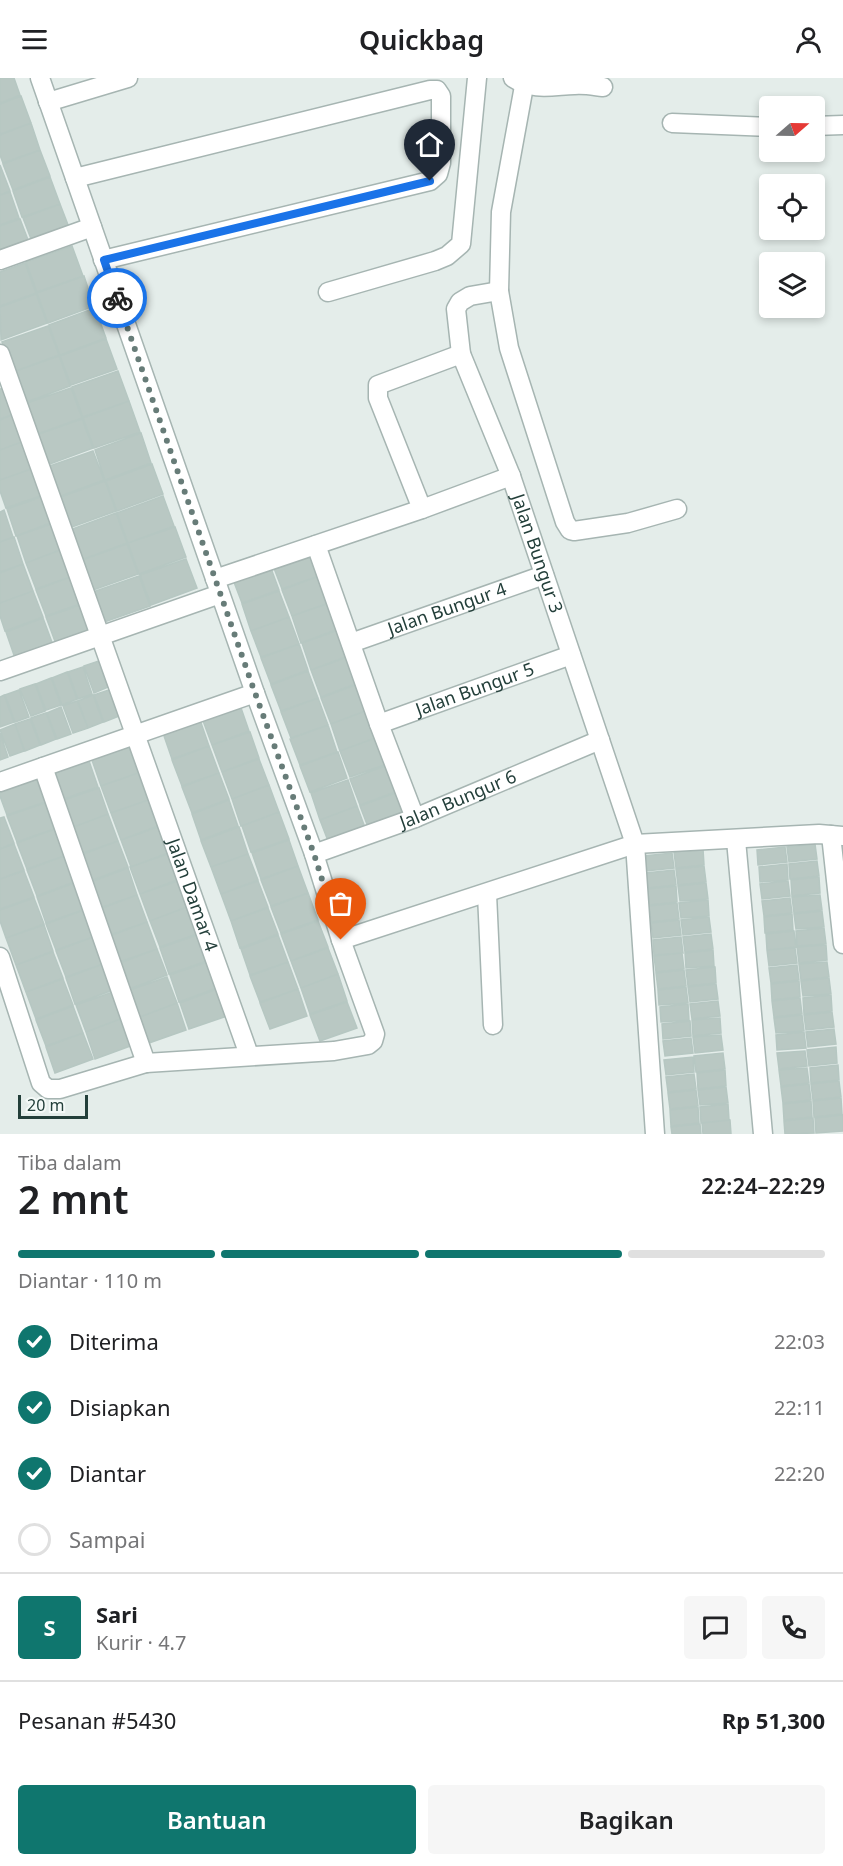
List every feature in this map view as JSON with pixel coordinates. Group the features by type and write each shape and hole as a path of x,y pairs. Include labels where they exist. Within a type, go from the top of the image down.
{"street":[{"path":"0,957 41,1083 48,1089 60,1089 146,1063 334,1051 368,1045 373,1041 375,1034 341,940 314,854 255,693 40,78"},
{"path":"48,102 128,78"},
{"path":"328,292 435,261 447,256 461,244 477,78"},
{"path":"603,87 575,85 552,87 519,82 501,212 499,291 509,348 568,527 574,531 628,523 677,509"},
{"path":"75,178 430,90 437,90 441,96 441,164 438,174 430,181 104,260"},
{"path":"672,123 759,127"},
{"path":"825,126 843,125"},
{"path":"0,260 92,227"},
{"name":"Jalan Bungur 3","path":"499,291 470,296 460,302 456,309 461,354 510,476 635,844 655,1134"},
{"name":"Jalan Damar 4","path":"0,354 249,1055"},
{"path":"422,509 378,398 378,385 461,354"},
{"path":"2,664 99,636 316,545 510,476"},
{"path":"316,545 415,818"},
{"name":"Jalan Bungur 4","path":"351,643 544,574"},
{"name":"Jalan Bungur 5","path":"379,724 571,656"},
{"path":"0,782 255,693"},
{"name":"Jalan Bungur 6","path":"314,854 415,818 600,740"},
{"path":"43,767 146,1063"},
{"path":"341,940 635,844 819,834 837,836 843,944"},
{"path":"736,840 763,1134"},
{"path":"487,894 493,1024"}],"building":[{"path":"0,78 14,78 20,95 0,103"},
{"path":"21,96 31,123 0,134 0,104"},
{"path":"31,123 40,150 3,163 0,155 0,135"},
{"path":"40,150 50,176 13,190 3,164"},
{"path":"0,165 10,191 0,195"},
{"path":"50,177 60,204 22,217 13,191"},
{"path":"10,192 19,218 0,225 0,195"},
{"path":"60,204 70,230 33,244 23,218"},
{"path":"20,219 30,245 0,256 0,226"},
{"path":"72,246 83,276 37,292 26,262"},
{"path":"25,263 36,293 0,306 0,272"},
{"path":"84,276 94,306 48,323 37,293"},
{"path":"36,294 47,323 1,340 0,307"},
{"path":"95,308 106,338 60,355 49,325"},
{"path":"48,326 59,355 13,372 2,342"},
{"path":"106,339 117,369 71,385 60,356"},
{"path":"59,356 70,386 24,403 13,372"},
{"path":"118,371 129,401 83,417 72,387"},
{"path":"4,388 14,414 0,419 0,389"},
{"path":"71,388 82,418 35,435 24,404"},
{"path":"129,401 140,432 94,448 83,418"},
{"path":"14,414 24,441 0,450 0,420"},
{"path":"82,419 93,448 47,465 36,435"},
{"path":"141,433 151,463 105,480 95,450"},
{"path":"24,441 34,468 0,480 0,450"},
{"path":"93,451 104,480 58,497 47,467"},
{"path":"152,464 163,494 117,511 106,481"},
{"path":"34,468 43,495 6,508 0,491 0,480"},
{"path":"105,481 116,511 69,528 58,498"},
{"path":"44,496 53,522 16,536 7,509"},
{"path":"163,496 174,526 128,543 117,513"},
{"path":"4,510 13,537 0,542 0,512"},
{"path":"116,513 127,543 81,560 70,530"},
{"path":"54,523 63,549 26,563 17,536"},
{"path":"175,527 186,557 139,574 128,543"},
{"path":"14,537 23,564 0,572 0,542"},
{"path":"127,544 138,574 93,590 82,560"},
{"path":"63,549 73,576 36,589 26,563"},
{"path":"309,549 319,576 282,589 272,563"},
{"path":"186,559 197,588 151,605 140,575"},
{"path":"269,563 279,590 242,603 232,577"},
{"path":"23,564 33,591 0,603 0,573"},
{"path":"73,576 83,603 46,616 36,590"},
{"path":"139,576 150,606 104,622 93,592"},
{"path":"319,576 329,603 292,616 282,590"},
{"path":"33,591 43,617 5,631 0,616 0,603"},
{"path":"279,591 289,617 251,631 242,604"},
{"path":"329,603 338,629 301,643 292,616"},
{"path":"83,604 93,630 56,644 46,617"},
{"path":"289,617 299,644 261,657 251,631"},
{"path":"43,618 53,645 15,658 6,632"},
{"path":"339,630 348,656 311,670 302,643"},
{"path":"299,644 308,670 271,684 261,658"},
{"path":"348,657 358,683 321,697 311,670"},
{"path":"99,661 108,687 94,693 84,666"},
{"path":"83,667 92,694 78,699 68,672"},
{"path":"308,671 318,698 281,711 271,685"},
{"path":"67,672 77,699 62,705 52,678"},
{"path":"51,678 61,705 46,710 36,684"},
{"path":"35,684 45,711 31,716 20,689"},
{"path":"358,684 368,710 331,724 321,698"},
{"path":"19,690 29,717 15,722 5,695"},
{"path":"109,690 119,716 104,722 94,695"},
{"path":"4,695 14,722 0,727 0,697"},
{"path":"93,695 103,722 88,728 78,701"},
{"path":"318,698 328,725 291,738 281,712"},
{"path":"77,701 88,728 73,733 63,706"},
{"path":"240,705 249,731 212,745 202,718"},
{"path":"61,707 71,734 57,739 47,713"},
{"path":"368,710 378,737 340,751 331,724"},
{"path":"46,713 56,739 41,745 31,718"},
{"path":"30,719 40,745 25,751 15,724"},
{"path":"200,720 209,746 172,759 163,733"},
{"path":"15,724 24,751 10,756 0,730"},
{"path":"328,725 337,752 300,765 290,739"},
{"path":"250,732 259,758 222,772 212,745"},
{"path":"0,733 8,757 0,760"},
{"path":"378,737 387,764 350,777 340,751"},
{"path":"129,746 138,773 101,786 92,760"},
{"path":"209,746 219,773 182,786 172,760"},
{"path":"338,752 347,778 310,792 300,766"},
{"path":"259,759 269,785 232,799 222,772"},
{"path":"89,761 98,787 61,800 51,774"},
{"path":"388,765 398,791 360,805 350,779"},
{"path":"138,773 148,800 111,813 101,786"},
{"path":"219,773 229,799 192,813 182,787"},
{"path":"35,775 45,802 7,815 0,796 0,788"},
{"path":"348,780 357,806 320,820 311,793"},
{"path":"269,785 279,812 241,826 232,799"},
{"path":"99,788 108,814 71,828 61,801"},
{"path":"398,792 407,818 370,832 360,806"},
{"path":"148,800 158,826 121,840 111,813"},
{"path":"229,800 238,826 201,840 192,814"},
{"path":"45,803 54,829 17,842 7,816"},
{"path":"357,806 367,833 330,846 320,820"},
{"path":"279,812 289,839 251,852 242,826"},
{"path":"108,814 118,841 80,854 71,828"},
{"path":"4,817 14,843 0,849 0,818"},
{"path":"158,827 168,853 131,867 121,840"},
{"path":"239,827 248,854 211,867 201,841"},
{"path":"55,829 64,856 27,869 17,843"},
{"path":"289,840 298,866 261,879 252,853"},
{"path":"118,841 128,867 90,881 81,855"},
{"path":"14,844 24,870 0,879 0,849"},
{"path":"815,844 817,859 789,862 787,847"},
{"path":"785,847 787,862 758,865 757,850"},
{"path":"703,849 704,865 676,868 674,852"},
{"path":"672,853 674,868 646,871 644,856"},
{"path":"168,854 177,880 140,894 130,867"},
{"path":"248,854 258,880 221,894 211,867"},
{"path":"64,856 74,882 37,896 27,870"},
{"path":"817,861 819,876 790,879 789,864"},
{"path":"787,864 788,880 760,882 759,867"},
{"path":"298,866 308,893 271,906 261,880"},
{"path":"704,866 706,882 678,885 676,869"},
{"path":"128,868 137,895 100,908 91,882"},
{"path":"674,870 676,885 648,888 646,873"},
{"path":"24,871 34,897 0,909 0,879"},
{"path":"819,877 820,893 792,896 791,880"},
{"path":"178,881 187,907 150,921 140,894"},
{"path":"258,881 268,907 231,921 221,894"},
{"path":"788,881 790,896 762,899 760,884"},
{"path":"74,883 83,910 46,923 37,897"},
{"path":"706,883 708,899 680,901 678,886"},
{"path":"676,886 677,902 649,905 648,889"},
{"path":"308,893 318,920 281,933 271,907"},
{"path":"137,895 147,922 110,935 100,909"},
{"path":"820,895 822,910 794,913 792,897"},
{"path":"34,898 44,924 6,938 0,921 0,910"},
{"path":"790,898 792,913 764,916 762,901"},
{"path":"708,900 709,916 681,918 679,903"},
{"path":"677,903 679,919 651,922 649,906"},
{"path":"187,907 197,934 160,947 150,921"},
{"path":"268,908 278,934 240,948 231,921"},
{"path":"84,910 93,937 56,950 46,924"},
{"path":"822,911 824,927 796,929 794,914"},
{"path":"792,914 793,930 765,933 764,917"},
{"path":"709,917 711,932 683,935 681,920"},
{"path":"679,920 681,935 653,938 651,923"},
{"path":"318,921 328,947 291,961 281,934"},
{"path":"147,922 157,949 119,962 110,936"},
{"path":"44,925 53,951 16,965 6,938"},
{"path":"824,928 826,944 797,946 796,931"},
{"path":"794,931 796,947 767,950 766,934"},
{"path":"711,934 713,949 685,952 683,937"},
{"path":"197,935 207,961 169,974 160,948"},
{"path":"278,935 288,962 250,975 241,949"},
{"path":"93,937 103,964 66,977 56,951"},
{"path":"681,937 683,953 654,955 653,940"},
{"path":"826,945 827,960 799,963 797,947"},
{"path":"328,948 338,974 301,988 291,961"},
{"path":"795,948 797,963 769,966 767,950"},
{"path":"157,949 167,975 129,989 120,963"},
{"path":"713,950 714,966 686,968 685,953"},
{"path":"53,952 63,978 26,992 16,965"},
{"path":"682,953 684,969 656,972 654,956"},
{"path":"207,962 217,988 179,1002 170,975"},
{"path":"288,962 298,989 260,1002 250,976"},
{"path":"827,962 829,977 801,980 799,964"},
{"path":"103,964 113,990 75,1004 66,978"},
{"path":"797,965 799,980 771,983 769,968"},
{"path":"715,967 716,983 688,986 686,970"},
{"path":"684,970 686,986 658,989 656,973"},
{"path":"338,974 347,1001 310,1014 301,988"},
{"path":"167,977 177,1003 140,1017 130,990"},
{"path":"829,978 831,994 803,996 801,981"},
{"path":"63,979 73,1005 36,1019 26,992"},
{"path":"799,981 800,997 772,1000 771,984"},
{"path":"716,984 718,999 690,1002 688,987"},
{"path":"686,987 688,1003 659,1005 658,990"},
{"path":"217,989 227,1016 189,1029 180,1003"},
{"path":"298,989 307,1016 270,1029 260,1003"},
{"path":"113,992 123,1018 86,1032 76,1005"},
{"path":"831,995 832,1011 804,1014 803,998"},
{"path":"800,998 802,1014 774,1017 772,1001"},
{"path":"718,1001 720,1016 692,1019 690,1004"},
{"path":"347,1002 357,1028 320,1041 310,1015"},
{"path":"177,1003 186,1030 149,1043 140,1017"},
{"path":"688,1004 689,1020 661,1022 660,1007"},
{"path":"73,1006 83,1033 46,1046 36,1020"},
{"path":"832,1012 834,1027 806,1030 804,1015"},
{"path":"802,1015 804,1031 776,1033 774,1018"},
{"path":"123,1018 133,1045 95,1059 86,1032"},
{"path":"720,1018 721,1033 693,1036 692,1020"},
{"path":"690,1021 691,1036 663,1039 662,1024"},
{"path":"834,1029 836,1044 808,1047 806,1032"},
{"path":"804,1032 806,1048 777,1050 776,1035"},
{"path":"83,1033 93,1059 55,1073 46,1047"},
{"path":"721,1035 723,1050 695,1053 693,1037"},
{"path":"691,1038 693,1053 665,1056 663,1041"},
{"path":"836,1047 837,1063 809,1066 807,1050"},
{"path":"805,1051 807,1066 779,1069 777,1053"},
{"path":"723,1053 725,1069 696,1072 694,1056"},
{"path":"693,1057 694,1072 666,1075 664,1060"},
{"path":"838,1065 839,1080 811,1083 810,1068"},
{"path":"807,1068 809,1083 781,1086 779,1070"},
{"path":"725,1070 726,1086 698,1089 697,1073"},
{"path":"694,1074 696,1089 668,1092 666,1077"},
{"path":"839,1081 841,1097 813,1100 811,1084"},
{"path":"809,1084 811,1100 783,1103 781,1087"},
{"path":"726,1087 728,1103 700,1105 698,1090"},
{"path":"696,1090 698,1106 670,1109 668,1093"},
{"path":"841,1098 842,1114 814,1117 813,1101"},
{"path":"811,1101 812,1117 784,1120 783,1104"},
{"path":"728,1104 729,1120 701,1123 700,1107"},
{"path":"698,1107 699,1123 671,1126 670,1110"},
{"path":"843,1115 843,1131 816,1133 815,1118"},
{"path":"813,1118 814,1133 785,1134 784,1121"},
{"path":"730,1120 731,1134 703,1134 702,1123"},
{"path":"700,1124 701,1134 672,1134 671,1127"}],"way so far":[{"path":"117,298 255,693 314,854 341,940"}],"route":[{"path":"117,298 104,260 430,181"}]}
